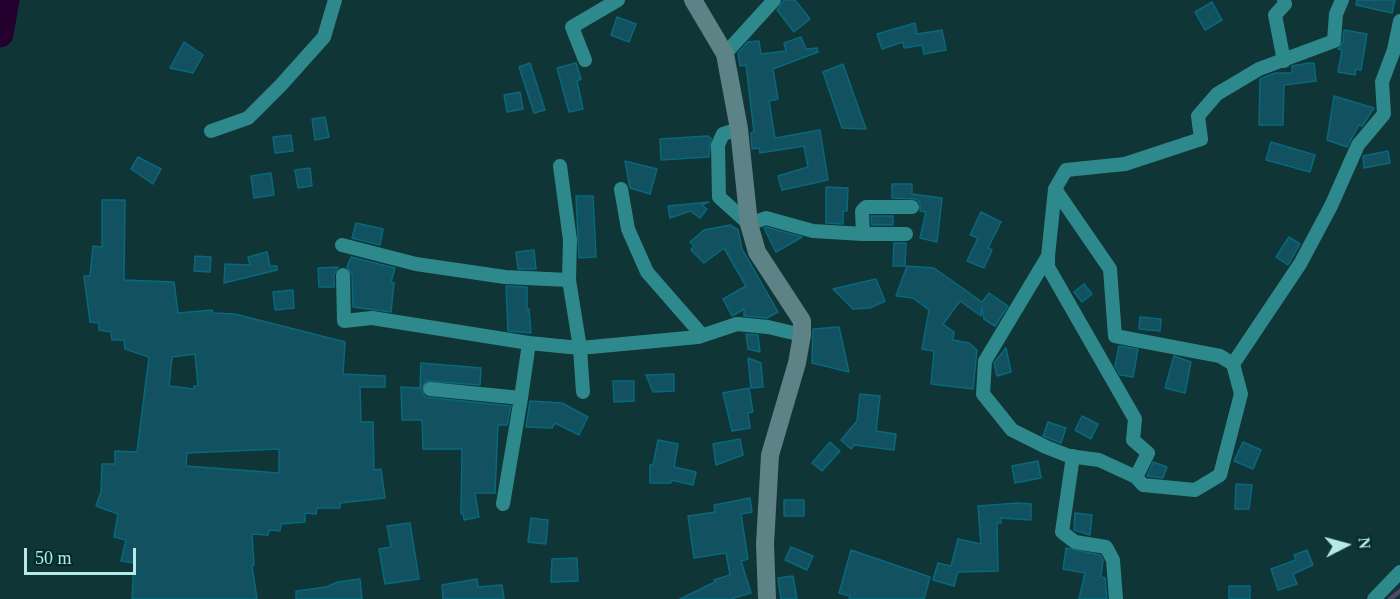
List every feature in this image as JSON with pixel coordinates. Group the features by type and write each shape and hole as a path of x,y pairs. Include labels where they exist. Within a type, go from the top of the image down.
{"street":[{"path":"211,131 248,118 281,85 324,37 335,0"},
{"path":"585,60 572,27 618,0"},
{"path":"693,0 725,54 739,129 749,224 757,252 802,321 802,335 770,455 765,544 767,599"},
{"path":"725,54 774,0"},
{"path":"1284,0 1285,4 1275,15 1284,61"},
{"path":"1136,477 1148,453 1133,440 1135,419 1048,267 1047,256 1054,189 1066,170 1125,164 1202,139 1198,116 1217,94 1259,69 1334,41 1336,14 1342,0"},
{"path":"1233,364 1300,264 1331,206 1358,145 1384,114 1382,82 1394,50 1400,21"},
{"path":"739,129 723,134 718,145 719,196 749,224"},
{"path":"560,166 570,240 569,280 580,348 583,392"},
{"path":"621,189 628,229 647,272 702,335"},
{"path":"1047,256 985,361 983,394 1012,430 1046,447 1073,456 1099,459 1136,477 1143,485 1195,490 1220,475 1240,394 1233,364 1220,356 1114,336 1110,269 1054,189"},
{"path":"863,234 862,211 866,207 912,207"},
{"path":"749,224 766,218 813,231 906,234"},
{"path":"342,245 416,264 505,278 569,280"},
{"path":"343,275 345,321 382,319 529,344 580,348 702,335 737,324 768,327 802,335"},
{"path":"503,504 529,344"},
{"path":"430,389 521,398"},
{"path":"1073,456 1062,532 1075,542 1107,547 1113,560 1116,599"},
{"path":"1374,599 1400,572"}],"building":[{"path":"784,0 795,0 810,19 794,32 777,10"},
{"path":"1357,0 1395,0 1392,13 1356,5"},
{"path":"1212,2 1222,20 1205,30 1195,12"},
{"path":"617,17 636,24 629,42 611,35"},
{"path":"915,23 917,34 942,30 946,50 924,54 922,45 904,48 903,42 882,49 877,34"},
{"path":"1344,30 1367,34 1361,70 1356,69 1355,75 1338,72 1342,50 1338,49 1343,42"},
{"path":"801,37 806,49 817,48 818,52 773,69 778,99 769,101 775,138 820,130 828,180 782,190 778,176 808,167 804,146 760,153 759,148 752,149 751,133 754,132 746,65 740,66 738,53 748,42 759,41 761,54 786,51 784,43"},
{"path":"184,42 203,55 193,73 170,68"},
{"path":"530,63 545,110 534,113 519,67"},
{"path":"576,63 581,79 577,81 583,109 569,112 557,68"},
{"path":"1314,63 1316,81 1284,85 1283,125 1259,125 1260,79 1275,73 1292,73 1292,66"},
{"path":"843,64 866,129 842,128 823,72"},
{"path":"520,92 523,109 507,112 504,95"},
{"path":"1334,96 1374,108 1362,126 1359,125 1347,147 1327,140"},
{"path":"325,117 329,137 315,140 312,119"},
{"path":"291,135 293,151 275,153 273,137"},
{"path":"708,136 711,138 709,157 661,160 660,139"},
{"path":"1271,142 1315,155 1310,172 1266,160"},
{"path":"1388,151 1390,163 1364,168 1363,156"},
{"path":"138,157 161,169 153,184 131,169"},
{"path":"625,161 657,169 650,194 630,188"},
{"path":"310,168 312,186 298,188 295,170"},
{"path":"271,173 274,195 254,198 251,176"},
{"path":"892,184 912,184 912,194 942,198 937,242 920,238 926,212 920,211 920,203 916,199 892,198"},
{"path":"826,187 848,188 847,211 843,211 843,224 826,223"},
{"path":"576,196 593,196 596,257 579,258"},
{"path":"102,200 125,200 124,280 174,282 178,313 212,310 213,313 235,314 345,342 343,374 385,376 385,387 360,387 361,422 373,422 374,470 381,469 385,498 340,503 340,508 317,508 316,514 305,513 305,522 281,524 280,531 269,530 268,535 252,534 254,565 252,566 257,599 132,599 134,563 121,561 126,540 114,537 118,514 96,506 101,492 102,464 115,464 115,451 137,452 149,357 125,349 124,340 112,340 111,332 99,330 99,323 90,322 84,276 90,276 93,246 102,247","holes":["195,354 198,386 194,386 194,389 169,386 172,357","279,449 279,473 186,466 187,453"]},
{"path":"709,202 702,205 707,209 700,218 690,211 670,218 668,206"},
{"path":"981,212 1001,222 988,248 992,250 984,268 967,261 978,238 970,235"},
{"path":"871,216 893,216 893,225 872,225"},
{"path":"356,223 383,229 380,245 352,238"},
{"path":"730,225 738,230 742,249 778,312 767,318 744,316 744,309 732,316 723,299 746,286 724,248 704,263 691,250 694,246 690,242 704,230"},
{"path":"764,228 802,237 776,252"},
{"path":"1289,237 1300,244 1288,265 1276,257"},
{"path":"894,243 906,243 905,266 893,266"},
{"path":"534,250 536,269 518,269 516,252"},
{"path":"267,252 270,266 277,266 277,270 224,283 225,264 250,265 248,257"},
{"path":"195,256 211,257 210,272 194,271"},
{"path":"351,257 395,268 391,282 394,283 391,312 353,307 352,275 347,267"},
{"path":"907,266 934,268 982,302 989,293 1008,306 995,326 984,319 982,308 981,316 960,301 943,324 954,332 953,340 969,343 977,350 973,389 931,384 934,351 922,349 929,310 913,298 896,296"},
{"path":"338,267 334,275 334,287 319,287 318,268"},
{"path":"876,279 885,301 870,308 853,309 833,289"},
{"path":"1084,284 1092,294 1082,302 1074,292"},
{"path":"506,286 527,287 527,310 529,309 531,333 508,331"},
{"path":"293,290 294,308 275,310 273,292"},
{"path":"1140,317 1161,319 1160,331 1139,329"},
{"path":"839,327 849,372 812,363 813,329"},
{"path":"746,334 758,335 760,352 748,349"},
{"path":"1119,346 1138,349 1133,377 1120,375 1115,366"},
{"path":"1006,348 1011,372 997,376 994,363"},
{"path":"1174,356 1191,362 1185,393 1165,388"},
{"path":"748,358 761,363 763,387 751,388"},
{"path":"421,363 481,368 480,385 427,381 421,388 425,397 511,406 507,425 498,425 495,493 475,493 479,517 464,520 463,513 461,514 462,449 423,449 422,420 402,420 401,387 420,388"},
{"path":"674,374 674,391 653,392 646,375"},
{"path":"613,381 634,381 634,401 614,402"},
{"path":"749,388 753,412 748,413 750,428 732,431 723,393"},
{"path":"860,394 880,396 876,431 896,434 894,450 854,445 851,449 841,440 857,421"},
{"path":"530,401 562,403 588,417 579,435 555,423 552,428 526,427"},
{"path":"1082,416 1098,424 1091,439 1075,430"},
{"path":"1048,422 1066,428 1061,443 1043,436"},
{"path":"740,439 743,455 716,465 713,444"},
{"path":"658,440 678,444 674,467 696,472 693,485 671,480 671,483 650,483 650,465 653,465"},
{"path":"830,442 840,451 822,471 812,463"},
{"path":"1243,442 1261,450 1253,469 1234,461"},
{"path":"1038,461 1041,478 1015,483 1012,466"},
{"path":"1153,462 1167,467 1163,478 1147,476"},
{"path":"1236,484 1252,485 1249,509 1235,509"},
{"path":"750,498 752,512 741,514 748,559 741,561 751,593 731,599 680,599 715,582 714,580 730,575 726,553 694,558 688,516 715,512 714,505"},
{"path":"784,500 804,500 804,516 784,516"},
{"path":"1031,504 1031,520 1000,518 1001,523 997,523 998,571 958,572 954,586 933,580 938,563 951,566 958,539 981,544 978,506"},
{"path":"1075,513 1092,515 1090,535 1074,530"},
{"path":"531,518 548,520 546,544 528,542"},
{"path":"410,523 419,579 385,584 379,549 391,547 387,526"},
{"path":"791,547 813,556 807,570 785,560"},
{"path":"1066,548 1100,555 1103,560 1101,577 1105,578 1107,599 1079,599 1085,573 1063,569"},
{"path":"851,550 930,577 924,599 849,599 850,596 839,593"},
{"path":"1307,550 1313,565 1293,574 1297,584 1278,590 1271,569 1296,560 1294,555"},
{"path":"577,558 578,581 551,582 552,559"},
{"path":"793,576 797,599 781,599 778,578"},
{"path":"360,579 362,599 296,599 296,591"},
{"path":"477,579 478,587 502,585 504,599 443,599 442,585"},
{"path":"1229,586 1250,586 1250,599 1229,599"}],"waterway":[{"path":"0,34 6,0"},
{"path":"1390,599 1400,591"}]}
